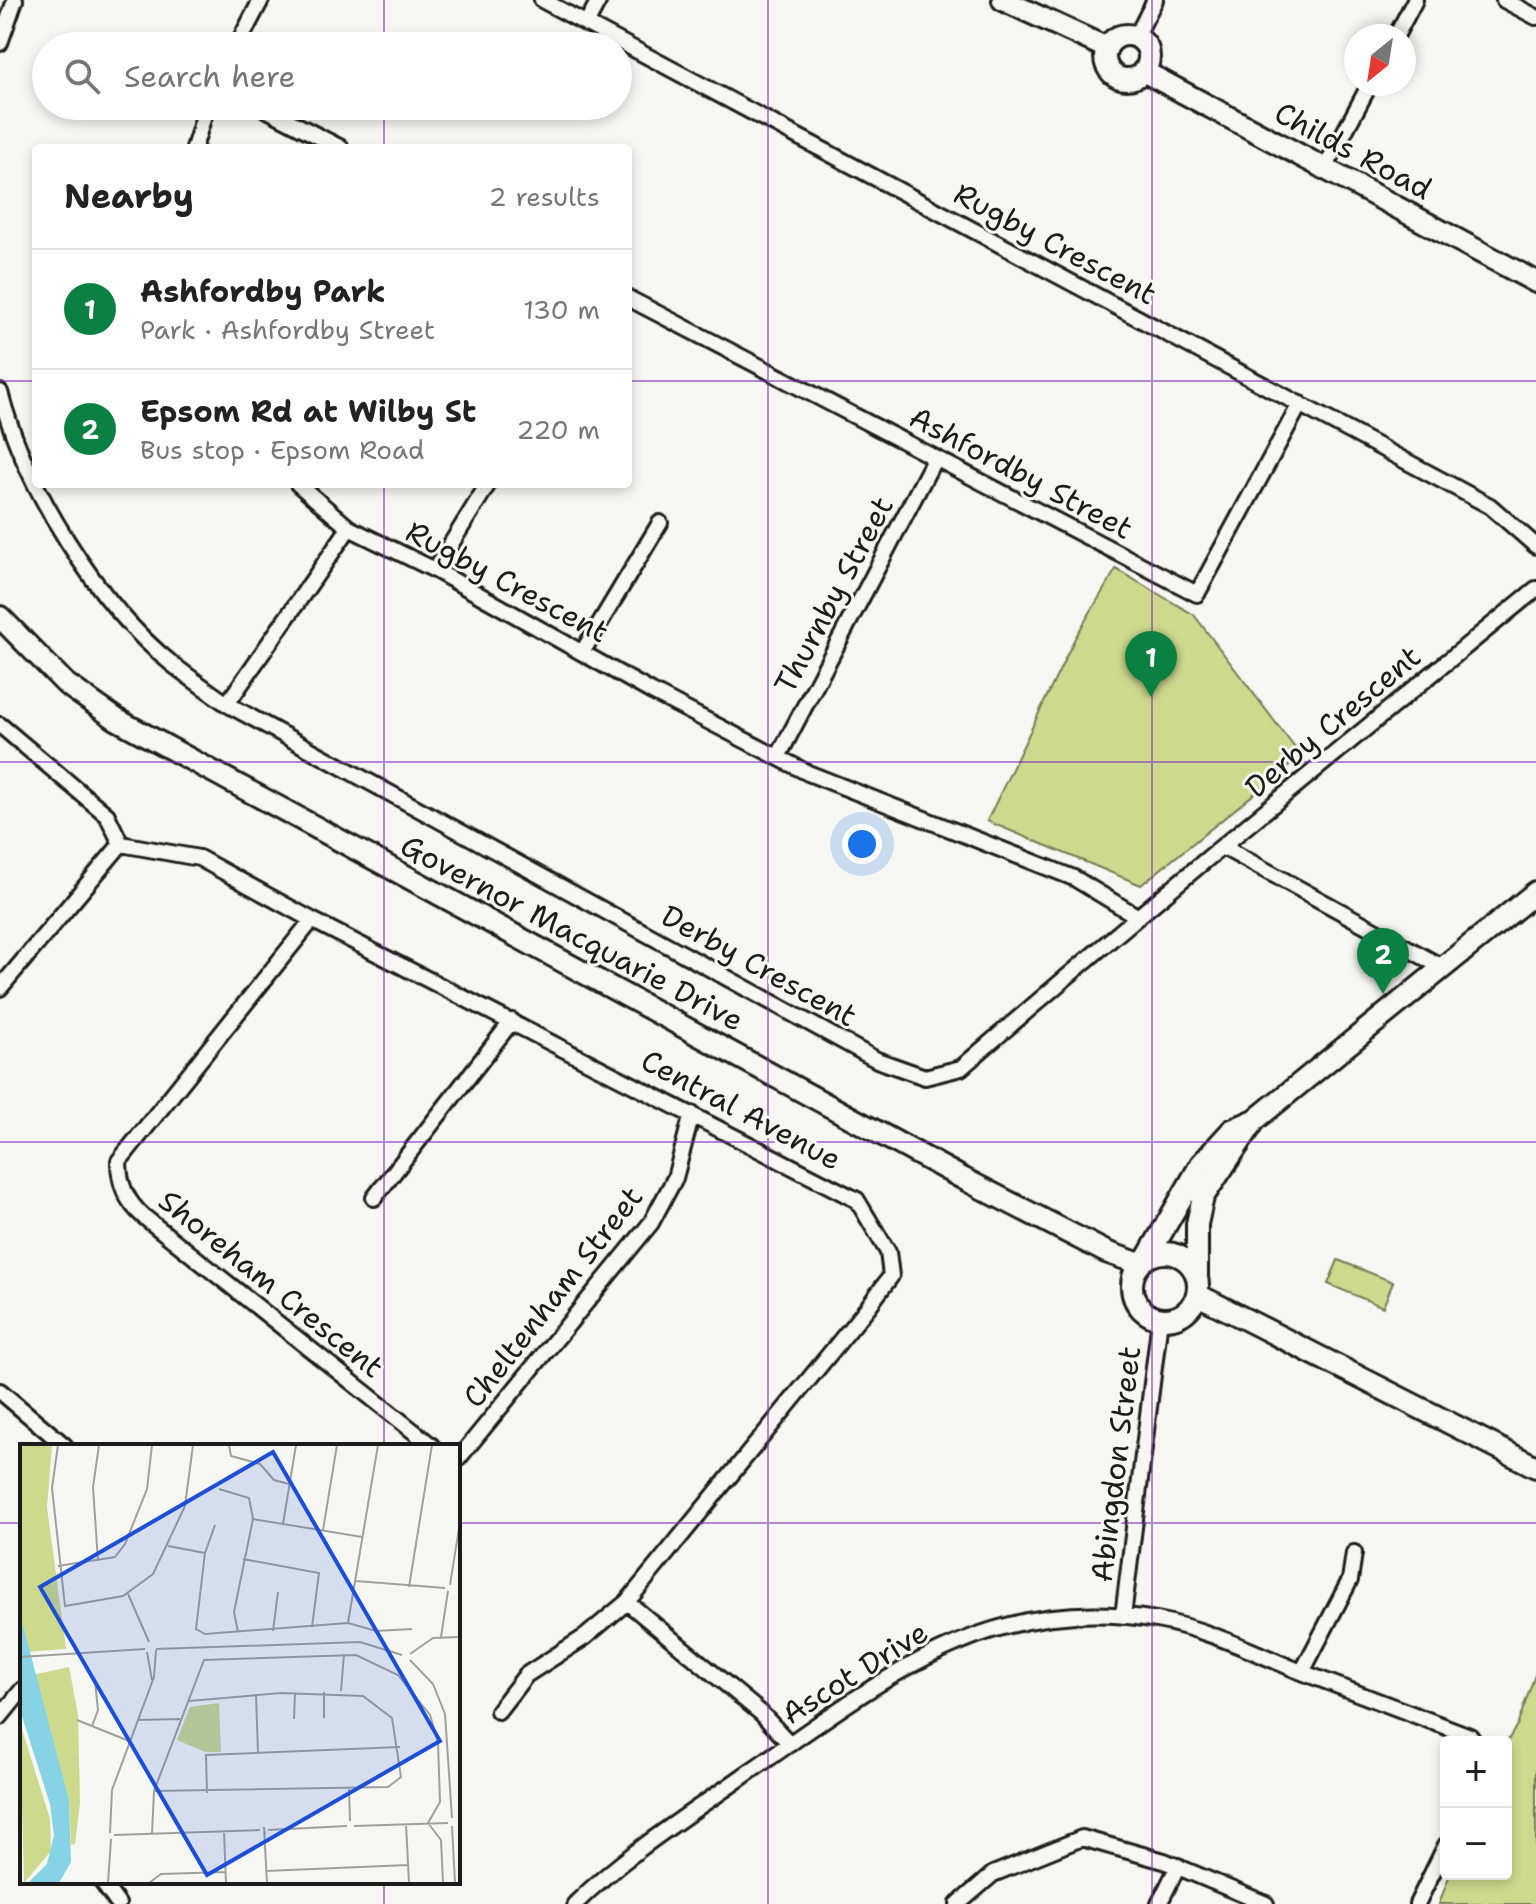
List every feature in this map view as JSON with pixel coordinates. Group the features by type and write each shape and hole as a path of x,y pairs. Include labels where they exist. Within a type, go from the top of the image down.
{"main road":[{"path":"1003,0 1107,48"},
{"path":"1117,37 1136,37 1148,52 1143,71 1133,77 1117,76 1106,64 1107,48 1117,37"},
{"name":"Childs Road","path":"1143,71 1536,282"},
{"name":"Governor Macquarie Drive","path":"0,617 66,684 143,735 964,1179 1106,1252 1144,1261"},
{"path":"1255,1120 1203,1197 1197,1224 1197,1285 1179,1316 1160,1319 1151,1316 1136,1302 1132,1282 1201,1164 1232,1130 1255,1120 1536,892"},
{"path":"1144,1261 1176,1255 1192,1266 1197,1285 1536,1467"}],"street":[{"path":"0,43 15,0"},
{"path":"244,32 261,0"},
{"name":"Rugby Crescent","path":"542,0 601,32"},
{"path":"586,24 599,0"},
{"path":"1136,37 1155,0"},
{"path":"1402,24 1415,0"},
{"path":"1504,0 1536,17"},
{"name":"Rugby Crescent","path":"632,48 1490,506 1536,546"},
{"path":"1324,170 1364,96"},
{"path":"195,144 203,120"},
{"path":"287,120 333,144"},
{"name":"Ashfordby Street","path":"632,300 1197,594 1300,404"},
{"name":"Derby Crescent","path":"0,392 32,474"},
{"name":"Thurnby Street","path":"778,757 935,458"},
{"name":"Derby Crescent","path":"38,488 59,529 145,638 171,663 227,704 877,1060 925,1077 961,1068 1135,915 1223,847 1536,589"},
{"name":"Rugby Crescent","path":"303,488 349,528 435,570 808,773 1074,878 1135,915"},
{"path":"435,570 486,488"},
{"path":"583,651 660,523"},
{"path":"227,704 349,528"},
{"path":"0,725 107,815 121,844 0,988"},
{"name":"Central Avenue","path":"121,844 199,858 312,920 857,1200 888,1252 891,1276 627,1602 585,1637 526,1675 498,1711"},
{"path":"1223,847 1442,967"},
{"name":"Shoreham Crescent","path":"312,920 119,1161 119,1173 128,1202 143,1216 429,1444"},
{"path":"374,1198 512,1021"},
{"name":"Cheltenham Street","path":"460,1457 651,1223 675,1178 692,1114"},
{"name":"Abingdon Street","path":"1123,1616 1160,1319"},
{"path":"0,1391 63,1444"},
{"path":"1302,1672 1350,1580 1354,1553"},
{"path":"627,1602 761,1713 790,1744"},
{"name":"Ascot Drive","path":"575,1904 663,1833 913,1661 966,1637 1043,1619 1123,1616 1196,1629 1470,1736"},
{"path":"0,1717 19,1700"},
{"path":"958,1904 993,1874 1082,1838 1178,1866 1266,1904"},
{"path":"1417,1904 1440,1857"},
{"path":"1159,1904 1178,1866"},
{"path":"103,1884 118,1904"}],"green space":[{"path":"1116,569 1194,615 1301,756 1141,885 987,821 1075,638"},
{"path":"1338,1260 1393,1282 1383,1307 1328,1284"},
{"path":"1536,1672 1536,1904 1439,1904 1448,1880 1512,1880 1511,1736"}],"place":[{"name":"Ashfordby Park","path":"1151,697"},
{"name":"Epsom Rd at Wilby St","path":"1383,994"}]}
